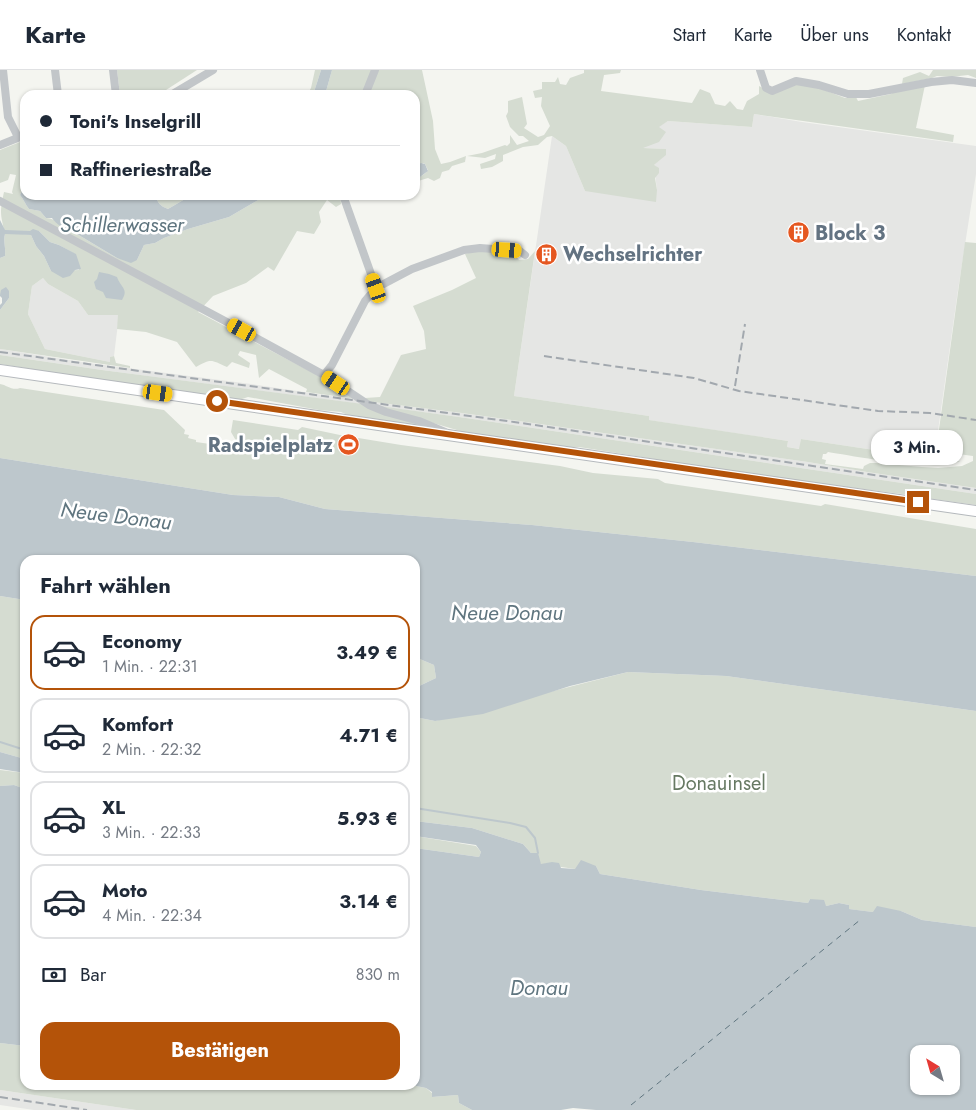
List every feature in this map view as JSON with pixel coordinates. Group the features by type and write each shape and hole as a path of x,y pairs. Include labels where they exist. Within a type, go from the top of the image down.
{"main road":[{"path":"0,370 976,510"}],"street":[{"path":"3,70 8,117 20,133"},
{"path":"55,70 57,90"},
{"path":"113,70 115,90"},
{"path":"367,90 375,70"},
{"path":"760,70 766,88 772,92 796,81 848,94 869,94 931,82 952,80 976,83"},
{"path":"179,90 211,71"},
{"path":"0,145 20,137"},
{"path":"346,200 376,288"},
{"path":"0,201 324,375 373,408 419,421 451,435"},
{"path":"324,375 332,365 365,301 376,288 412,269 464,250 480,248 520,251 525,255"}],"shaded area":[{"path":"754,114 976,146 976,174 934,459 801,439 800,449 787,447 788,441 648,420 649,416 514,396 552,136 566,146 585,191 657,190 654,165 665,155 666,149 642,148 658,127 668,121 752,127"},
{"path":"43,278 48,284 78,301 88,315 119,315 114,356 110,357 110,362 45,349 28,314 32,286"},
{"path":"0,349 89,363 808,462 976,488 976,494 459,417 0,355"},
{"path":"0,1090 136,1110 34,1110 0,1105"}],"green space":[{"path":"117,70 197,70 166,90 119,90"},
{"path":"315,70 321,70 315,90 310,90"},
{"path":"332,70 422,70 433,121 435,149 441,164 466,156 465,162 452,166 449,170 442,172 440,178 434,181 428,178 420,180 420,176 428,170 425,164 420,164 420,90 326,90"},
{"path":"584,70 621,70 620,73 604,75 601,91 692,103 700,89 710,93 715,104 725,106 730,101 737,109 743,110 747,101 759,94 759,86 774,94 796,84 819,88 845,98 856,97 858,101 925,85 916,128 954,135 953,142 754,114 752,127 668,121 659,127 666,132 659,142 643,148 666,149 666,155 654,165 659,168 659,173 655,178 656,202 585,191 566,146 552,136 547,137 538,145 523,147 503,155 503,161 492,167 481,169 480,164 495,159 496,154 485,158 467,156 507,146 510,143 510,135 517,145 529,141 523,136 519,136 510,127 506,116 508,101 522,97 527,124 524,128 538,137 544,135 550,126 541,106 542,97 535,98 533,91 542,89 542,82 555,82 558,77 560,84 566,85 570,78 584,73"},
{"path":"933,70 976,70 976,78 968,75 937,76 902,84 903,78 920,72 929,76"},
{"path":"20,142 20,200 23,200 29,209 40,211 46,218 50,218 117,258 137,260 144,245 155,243 188,229 229,217 258,200 327,200 319,212 321,222 314,234 297,231 274,271 268,267 246,283 213,296 198,312 317,375 356,399 306,392 307,389 269,369 259,378 256,355 240,351 238,355 250,363 249,368 232,362 227,367 212,361 205,362 196,367 177,342 146,332 117,329 118,315 88,315 78,301 48,284 43,278 32,286 28,314 45,349 110,362 110,357 114,356 116,363 130,366 130,368 0,349 0,310 9,298 0,295 0,258 5,256 5,234 13,234 4,230 1,208 4,192 13,194 16,175 10,174 8,180 0,183 0,150","holes":["22,231 39,231 50,242 75,254 79,270 51,271 31,235 23,234"]},
{"path":"157,200 183,200 168,209"},
{"path":"327,200 341,200 341,204 336,207"},
{"path":"965,242 976,243 976,488 808,462 365,401 365,398 380,397 401,355 426,349 424,331 413,306 476,278 465,254 476,251 514,253 519,260 528,259 535,251 514,396 649,416 649,420 788,441 787,447 799,449 801,439 934,459 960,461 950,464 916,464 828,452 823,454 822,459 826,460 825,464 863,469 864,466 870,463 938,468 962,466 973,461 973,456 936,451"},
{"path":"0,355 363,404 421,425 420,427 352,417 341,412 319,410 248,397 239,400 198,396 0,364"},
{"path":"0,384 14,389 20,388 164,410 185,430 184,434 189,435 188,438 196,440 196,442 238,448 238,444 231,432 233,420 298,430 302,427 401,445 560,466 593,473 658,479 665,483 821,506 825,504 976,529 976,576 532,525 325,509 279,497 233,495 0,458"},
{"path":"372,405 976,494 976,505 754,475 579,447 563,448 467,433"},
{"path":"0,596 20,599 20,758 0,752"},
{"path":"420,659 434,665 436,678 420,686"},
{"name":"Donauinsel","path":"628,672 726,676 976,711 976,927 922,920 901,911 873,912 848,909 849,905 839,903 826,906 810,899 808,903 701,890 600,874 596,866 575,869 541,864 523,844 472,828 420,822 420,718 435,721"},
{"path":"0,770 20,772 20,787 14,785 0,786"},
{"path":"420,837 476,846 481,852 479,857 420,849"},
{"path":"0,1043 20,1045 20,1090 420,1090 420,1087 426,1088 432,1093 432,1097 458,1095 459,1103 472,1110 136,1110 0,1090"}],"water":[{"path":"321,70 332,70 326,90 315,90"},
{"path":"420,164 425,164 428,171 420,177"},
{"name":"Schillerwasser","path":"23,200 157,200 163,207 168,209 183,200 258,200 229,217 188,229 155,243 144,245 137,260 131,263 117,258 64,228 52,218 46,218 40,211 29,209"},
{"path":"0,220 5,230 30,231 33,229 39,231 50,242 76,254 81,269 75,270 70,276 63,278 51,271 31,235 5,234 5,256 0,258"},
{"path":"99,272 117,277 125,291 122,300 106,298 103,292 96,289 94,282"},
{"path":"6,287 9,291 9,298 0,310 2,303 1,290"},
{"name":"Neue Donau","path":"0,458 233,495 279,497 325,509 532,525 976,576 976,711 726,676 628,672 570,686 483,714 435,721 420,718 420,686 436,678 434,665 420,659 420,555 20,555 20,599 0,596"},
{"path":"0,752 20,758 20,772 0,769"},
{"path":"14,785 20,787 20,1045 0,1043 0,786"},
{"name":"Donau","path":"420,822 472,828 523,844 531,853 538,853 541,864 559,863 561,868 575,869 581,860 596,866 600,874 701,890 808,903 810,899 824,900 826,906 839,903 849,905 849,909 873,912 877,906 901,911 922,920 976,927 976,1110 596,1110 573,1108 561,1110 472,1110 459,1103 458,1095 432,1097 432,1092 420,1087 420,849 479,857 481,852 476,845 420,837"}],"waterway":[{"path":"0,742 20,748"},
{"path":"420,809 526,827 535,838 538,853"}],"ferry route":[{"path":"631,1105 860,920"}],"railway":[{"path":"735,386 745,324"},
{"path":"0,352 514,422 976,490"},
{"path":"544,356 694,378 739,391 878,411 930,413 976,420"},
{"path":"0,1097 87,1110"}],"place":[{"name":"Block 3","path":"799,233"},
{"name":"Wechselrichter","path":"547,254"},
{"name":"Radspielplatz","path":"349,445"}],"route":[{"path":"217,401 918,502"}]}
